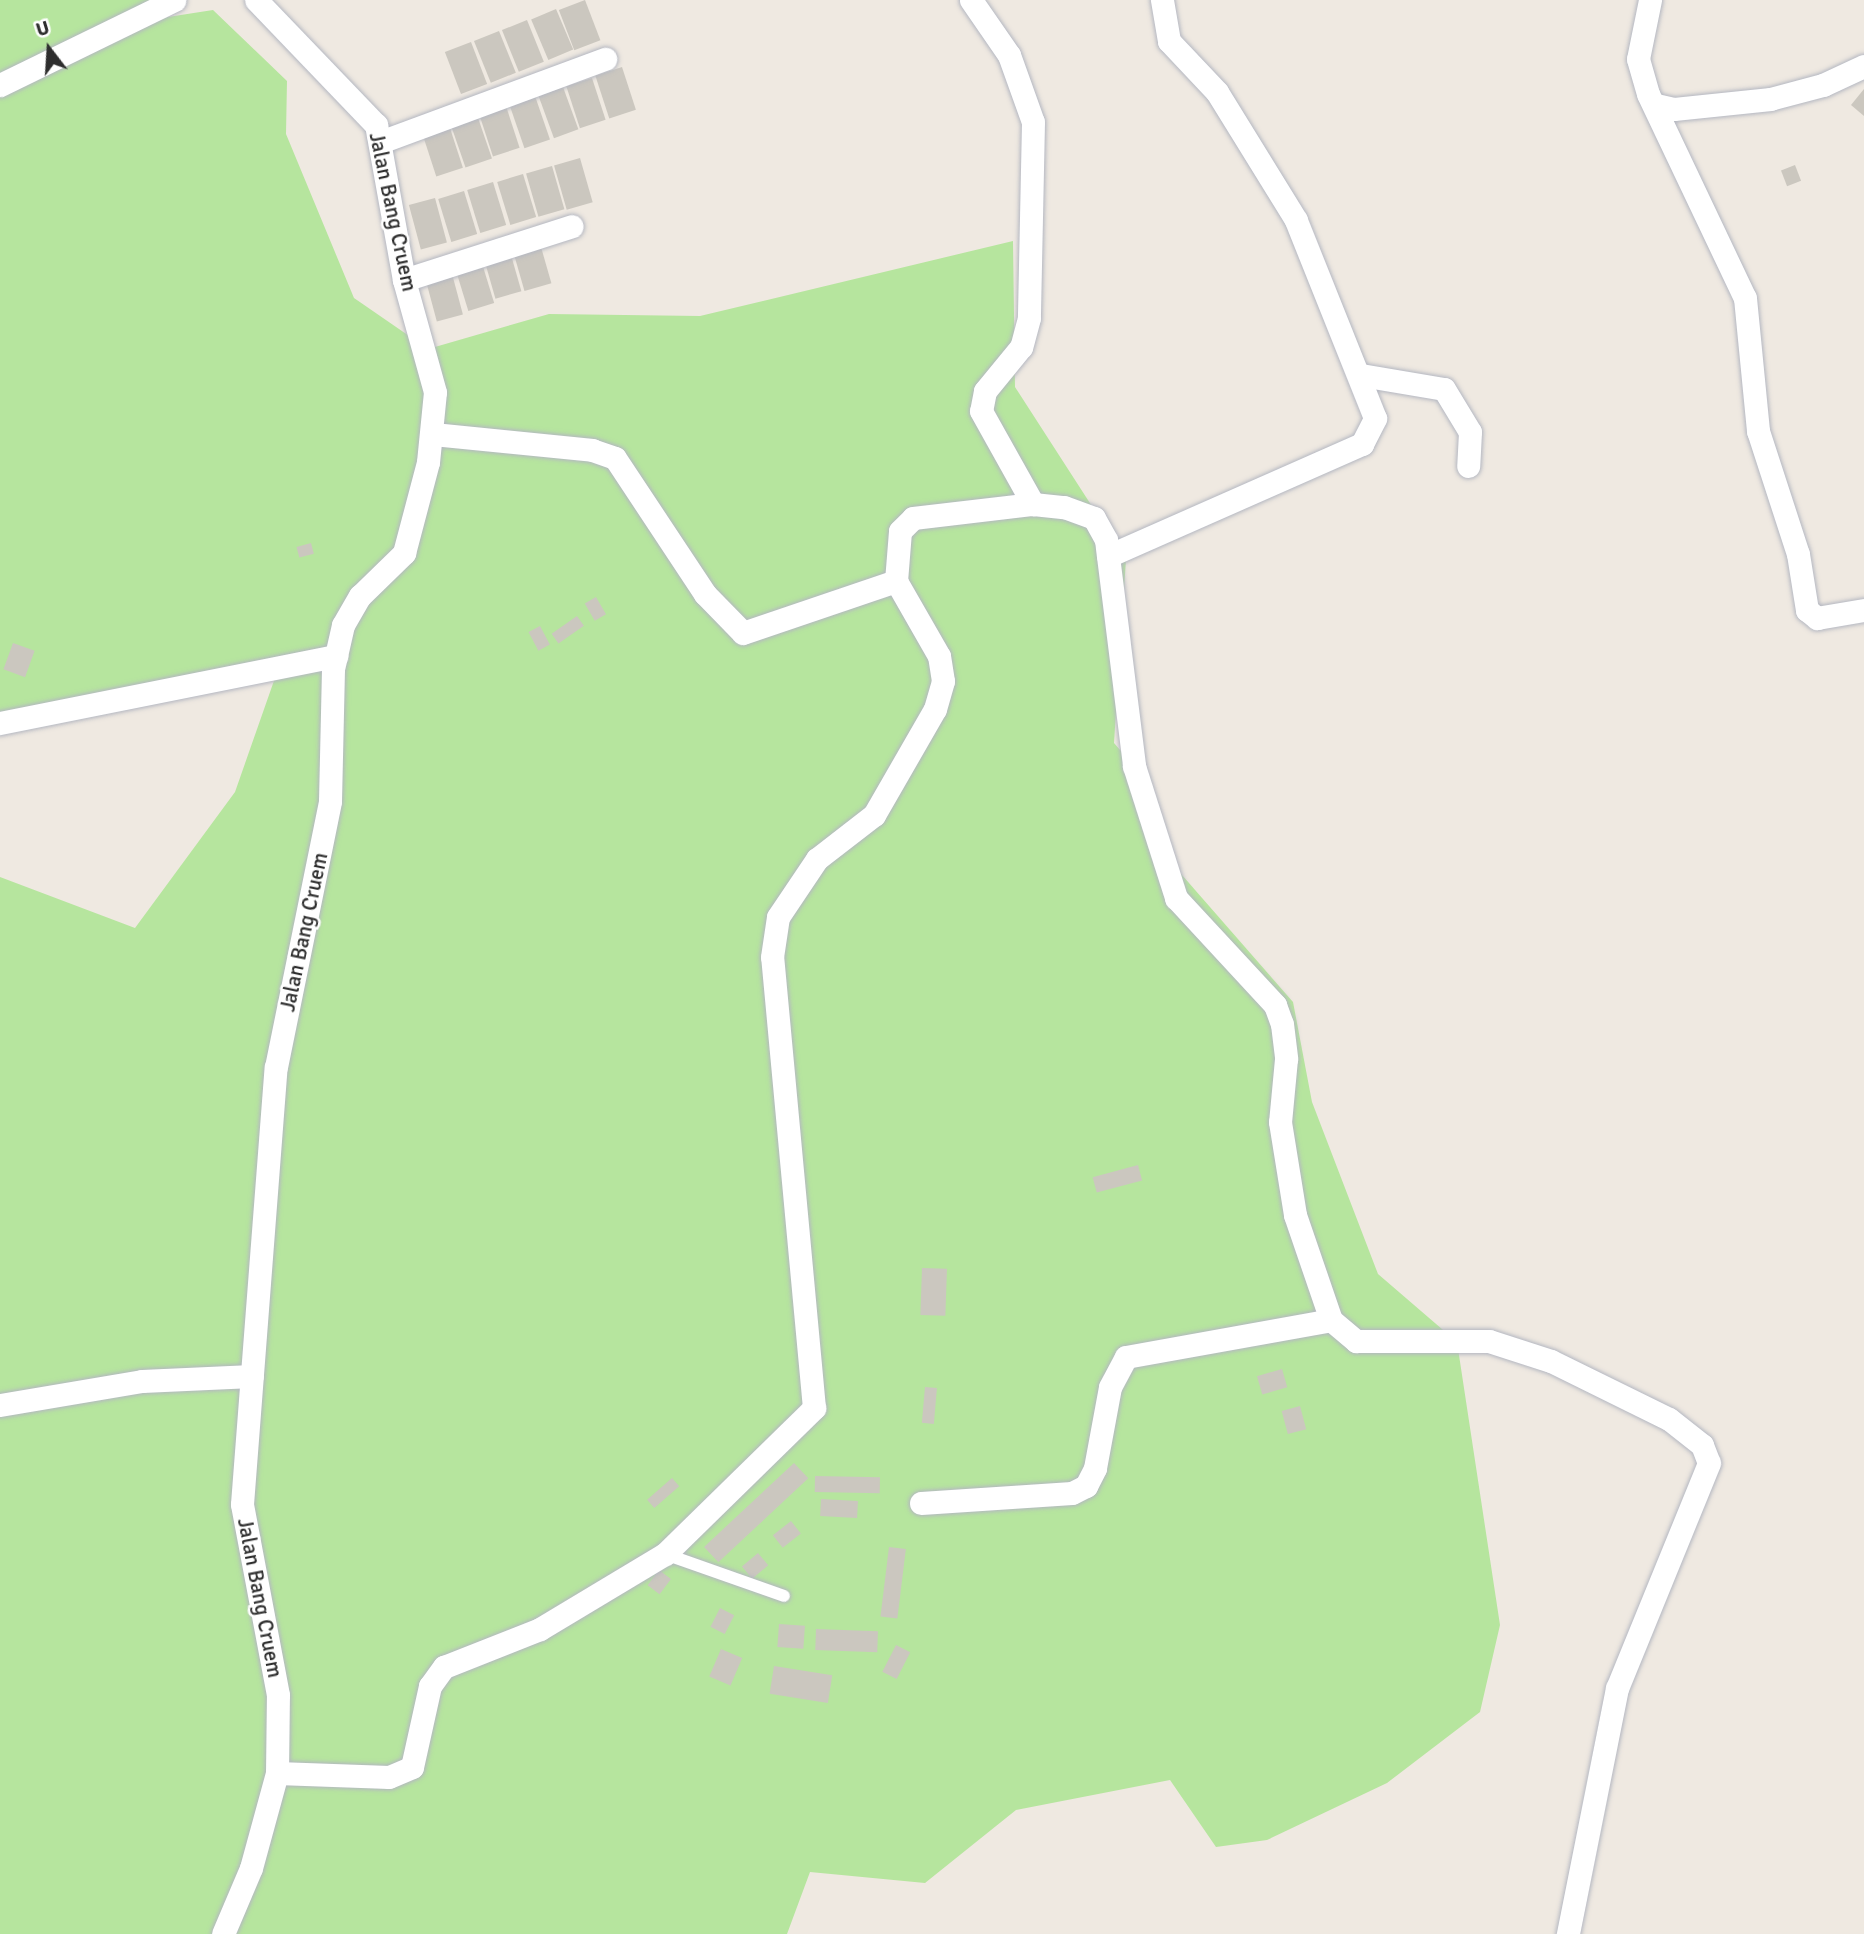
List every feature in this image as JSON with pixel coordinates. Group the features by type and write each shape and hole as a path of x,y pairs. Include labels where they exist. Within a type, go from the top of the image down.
{"street":[{"path":"0,85 174,0"},
{"name":"Jalan Bang Cruem","path":"223,1934 251,1868 277,1773 278,1695 242,1504 276,1067 330,801 336,656 343,625 360,596 404,553 433,434 432,368 404,280 383,141 365,110 256,0"},
{"path":"971,0 1009,55 1032,122 1029,318 1021,347 985,391 981,411 1033,504"},
{"path":"1108,556 1362,444 1375,418 1362,375 1296,220 1217,92 1169,41 1161,0"},
{"path":"1650,0 1638,59 1656,105 1745,298 1758,431 1798,554 1807,610 1817,618 1864,610"},
{"path":"383,141 605,59"},
{"path":"1656,105 1674,109 1770,99 1824,85 1864,66"},
{"path":"404,280 572,226"},
{"path":"1362,375 1444,388 1470,432 1468,466"},
{"path":"433,434 601,453 705,594 743,633 896,582"},
{"path":"277,1773 403,1773 418,1755 430,1686 444,1667 540,1629 665,1554 814,1408 772,938 785,902 817,859 874,815 935,709 943,681 939,656 896,582 896,540 913,518 1033,504 1094,519 1108,556 1134,766 1162,861 1176,898 1275,1005 1282,1024 1286,1059 1280,1122 1291,1188 1331,1320 1356,1340 1489,1341 1552,1361 1669,1419 1702,1445 1706,1478 1617,1688 1568,1934"},
{"path":"0,723 336,656"},
{"path":"921,1503 1072,1493 1086,1486 1095,1468 1110,1387 1126,1357 1331,1320"},
{"path":"0,1405 142,1381 252,1376"}],"lane":[{"path":"665,1554 784,1596"}],"green space":[{"path":"0,0 151,0 155,19 213,10 287,81 286,134 354,298 428,349 549,314 700,316 1013,241 1015,387 1126,559 1114,743 1134,766 1168,859 1293,1002 1312,1102 1378,1274 1457,1342 1500,1625 1480,1712 1387,1783 1267,1840 1216,1847 1170,1780 1016,1810 925,1883 810,1872 787,1934 0,1934 0,877 135,928 235,792 276,675 0,733"}],"building":[{"path":"585,0 600,40 574,50 559,10"},
{"path":"556,9 573,50 548,60 531,20"},
{"path":"527,20 544,62 519,72 502,30"},
{"path":"499,31 516,73 491,83 474,41"},
{"path":"471,42 487,84 461,94 445,52"},
{"path":"622,67 636,110 609,118 595,76"},
{"path":"592,78 606,120 580,128 566,86"},
{"path":"563,87 578,129 554,138 539,96"},
{"path":"1864,89 1864,116 1851,105"},
{"path":"535,96 550,139 524,148 509,105"},
{"path":"506,106 520,148 493,156 479,115"},
{"path":"477,115 492,158 466,168 451,124"},
{"path":"449,125 463,168 436,176 422,134"},
{"path":"580,158 593,202 567,210 554,165"},
{"path":"1795,165 1801,181 1787,186 1781,170"},
{"path":"552,166 564,209 538,217 526,173"},
{"path":"523,174 536,217 510,225 497,182"},
{"path":"493,182 506,225 480,233 467,190"},
{"path":"464,191 477,234 451,242 438,199"},
{"path":"435,198 447,242 421,249 409,205"},
{"path":"539,240 551,283 524,291 512,248"},
{"path":"509,248 521,291 495,299 483,255"},
{"path":"481,260 494,303 468,311 455,268"},
{"path":"451,270 463,314 437,321 425,277"},
{"path":"311,543 314,554 299,558 297,547"},
{"path":"596,597 606,614 595,621 585,604"},
{"path":"577,616 584,626 558,644 552,634"},
{"path":"540,626 550,645 538,651 529,632"},
{"path":"13,643 35,651 25,677 3,669"},
{"path":"1138,1165 1142,1180 1097,1193 1093,1177"},
{"path":"922,1268 947,1269 945,1316 920,1315"},
{"path":"1282,1369 1287,1387 1262,1394 1257,1376"},
{"path":"925,1387 937,1388 934,1424 922,1423"},
{"path":"1300,1406 1306,1429 1288,1434 1282,1411"},
{"path":"794,1463 808,1478 718,1562 704,1547"},
{"path":"815,1476 880,1477 880,1493 815,1492"},
{"path":"672,1478 679,1486 654,1508 647,1500"},
{"path":"821,1499 858,1501 857,1518 820,1516"},
{"path":"791,1521 801,1534 783,1548 773,1535"},
{"path":"889,1547 906,1549 897,1619 880,1616"},
{"path":"758,1553 768,1565 752,1579 742,1566"},
{"path":"659,1570 671,1579 660,1594 648,1585"},
{"path":"720,1608 734,1615 725,1634 710,1627"},
{"path":"779,1624 805,1626 803,1649 777,1647"},
{"path":"816,1629 878,1631 877,1652 815,1650"},
{"path":"896,1645 910,1652 897,1679 882,1672"},
{"path":"721,1649 742,1658 730,1686 709,1677"},
{"path":"774,1666 832,1675 828,1703 770,1694"}]}
